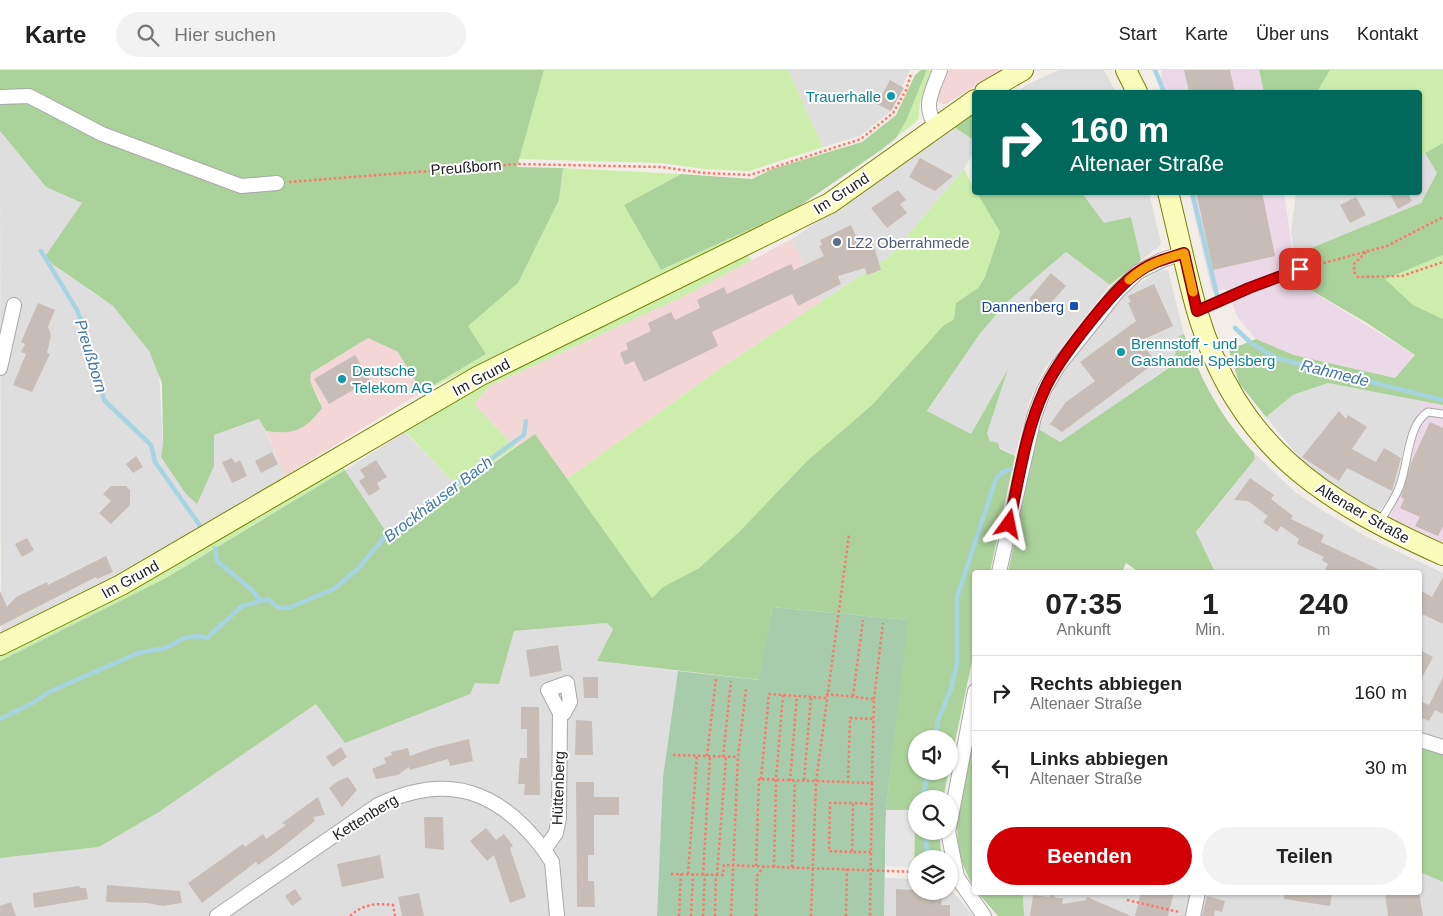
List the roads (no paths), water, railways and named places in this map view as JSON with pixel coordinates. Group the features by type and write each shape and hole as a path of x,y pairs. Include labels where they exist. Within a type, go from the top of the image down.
{"main road":[{"path":"988,90 1022,70"},
{"path":"1126,70 1135,90"},
{"name":"Im Grund","path":"0,645 121,585 479,376 830,203 972,102"},
{"name":"Altenaer Straße","path":"1169,195 1197,311 1219,371 1240,409 1258,433 1282,458 1318,488 1379,525 1443,555"}],"street":[{"path":"936,127 929,116 929,100 940,70"},
{"path":"0,97 29,96 102,134 241,186 277,183"},
{"path":"999,570 1034,417 1044,390 1058,366 1117,292 1138,272 1162,260 1184,253"},
{"path":"0,368 14,305"},
{"path":"956,790 972,707"},
{"name":"Hüttenberg","path":"544,850 556,833 559,818 560,713"},
{"path":"1422,741 1443,747"},
{"name":"Kettenberg","path":"217,916 378,805 403,793 430,788 449,789 482,797 495,803 519,820 544,850"},
{"path":"951,840 957,877 984,916"},
{"path":"544,850 552,862 557,916"},
{"path":"1193,916 1197,895"}],"lane":[{"path":"1197,311 1249,288 1300,269"},
{"path":"1379,525 1400,486 1404,464 1420,419 1428,412 1443,414"}],"waterway":[{"name":"Rahmede","path":"1155,70 1163,90"},
{"name":"Rahmede","path":"1193,196 1217,295"},
{"name":"Preußborn","path":"41,251 77,310 86,333 104,400 151,445 155,462 201,527"},
{"name":"Rahmede","path":"1235,328 1251,343 1276,358 1443,400"},
{"name":"Brockhäuser Bach","path":"0,719 31,704 49,692 138,653 166,648 184,638 198,636 207,638 242,606 268,599 277,607 288,608 334,589 359,568 387,534 524,435 526,421"},
{"path":"937,730 938,720 951,689 957,663 957,597 996,479 1002,472 1011,469"},
{"name":"Preußborn","path":"215,548 217,561 252,590 260,600"},
{"path":"925,790 926,780"},
{"path":"926,840 927,850"}],"place":[{"name":"Trauerhalle","path":"891,96"},
{"name":"LZ2 Oberrahmede","path":"837,242"},
{"name":"Dannenberg","path":"1074,306"},
{"name":"Brennstoff - und Gashandel Spelsberg","path":"1121,352"},
{"name":"Deutsche Telekom AG","path":"342,379"}]}
